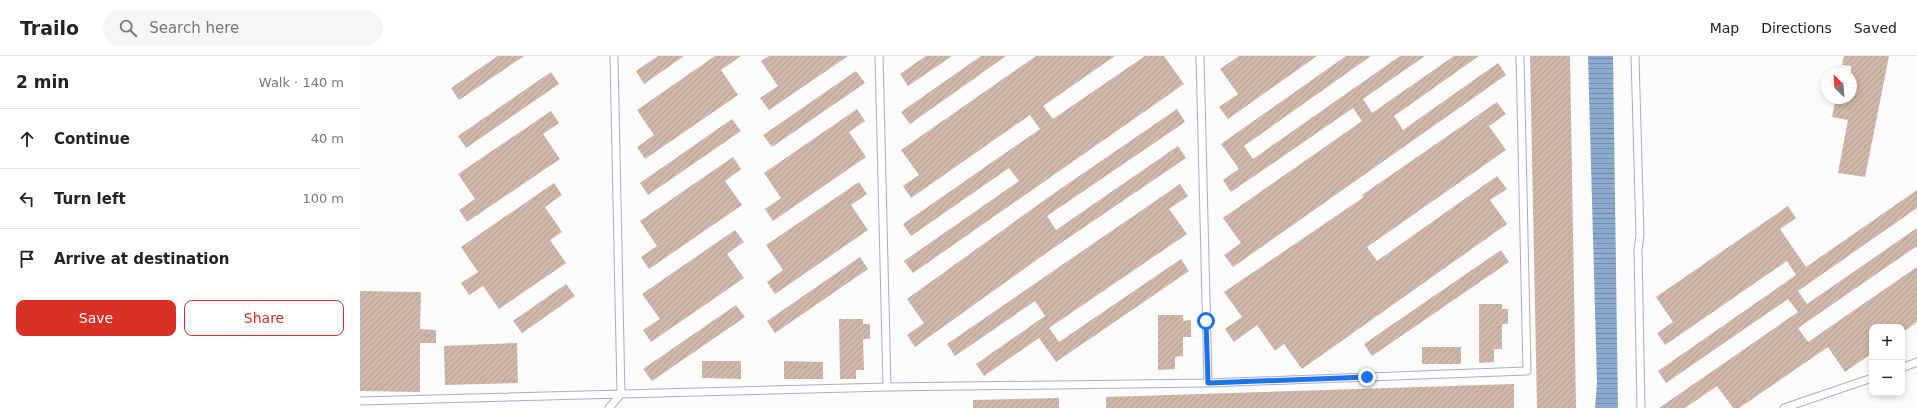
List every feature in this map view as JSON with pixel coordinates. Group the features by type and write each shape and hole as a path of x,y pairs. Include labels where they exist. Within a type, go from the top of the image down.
{"lane":[{"path":"609,408 621,394 614,56"},
{"path":"879,56 886,387"},
{"path":"1200,56 1208,383"},
{"path":"360,401 886,387 1208,383 1527,371 1520,56"},
{"path":"1635,56 1640,236 1638,250 1641,408"},
{"path":"1905,367 1917,362"},
{"path":"1784,408 1869,379"}],"water":[{"path":"1588,56 1613,56 1618,408 1595,408 1597,383"}],"building":[{"path":"498,56 524,56 459,100 451,88"},
{"path":"658,56 684,56 644,84 636,71"},
{"path":"715,56 741,56 721,70 738,95 645,159 637,147 654,135 637,110"},
{"path":"769,56 848,56 769,110 760,98 778,86 761,61"},
{"path":"926,56 952,56 908,86 900,74"},
{"path":"981,56 1006,56 910,124 901,112"},
{"path":"1036,56 1115,56 1043,106 1053,119 1145,56 1164,56 1184,84 913,273 904,261 1019,181 1009,168 911,236 903,224 1040,129 1030,115 911,198 903,186 919,175 901,150"},
{"path":"1239,56 1317,56 1228,119 1219,107 1238,94 1220,69"},
{"path":"1346,56 1371,56 1244,146 1253,159 1400,56 1425,56 1363,99 1372,113 1454,56 1479,56 1394,116 1403,130 1498,63 1506,75 1233,267 1224,255 1241,243 1223,218 1362,121 1353,108 1231,192 1223,180 1239,169 1221,144"},
{"path":"1530,56 1570,56 1576,408 1537,408"},
{"path":"1844,56 1889,56 1865,177 1838,173 1848,120 1832,117 1835,104 1857,104 1857,68 1842,65"},
{"path":"856,71 865,83 772,147 763,135"},
{"path":"551,72 559,84 466,148 458,136"},
{"path":"1497,102 1506,114 1489,126 1506,150 1367,247 1377,261 1497,176 1507,189 1490,200 1507,224 1302,369 1284,344 1275,351 1257,325 1234,342 1225,329 1242,317 1224,292 1364,197 1362,195"},
{"path":"857,109 865,121 849,132 866,157 773,221 765,209 781,198 764,173"},
{"path":"1177,109 1185,122 1047,216 1056,230 1178,146 1186,158 1052,249 915,347 907,335 924,323 907,299 1053,194"},
{"path":"551,111 559,123 543,134 560,159 467,222 459,210 475,199 458,174"},
{"path":"732,119 741,131 648,195 640,183"},
{"path":"733,157 741,169 725,181 742,205 649,269 641,257 657,246 640,221"},
{"path":"859,182 867,194 851,205 868,230 775,294 767,282 783,270 766,245"},
{"path":"554,183 562,195 545,207 562,232 550,240 566,263 499,309 483,286 469,295 461,283 478,272 461,247"},
{"path":"1180,184 1188,196 1169,209 1187,234 1049,328 1059,342 1181,259 1189,271 1056,362 1039,338 984,376 976,364 1045,316 1035,301 955,356 947,344"},
{"path":"1917,190 1917,208 1798,291 1807,304 1917,228 1917,246 1798,328 1808,342 1917,267 1917,322 1905,331 1905,324 1869,324 1869,355 1845,372 1828,347 1739,408 1733,408 1717,386 1685,408 1659,408 1798,312 1788,299 1666,383 1658,371 1796,275 1787,261 1665,345 1657,333 1673,322 1656,297 1788,206 1796,218 1780,229 1806,267"},
{"path":"735,230 744,242 727,254 744,278 651,342 643,330 660,319 642,294"},
{"path":"1501,250 1509,262 1372,356 1364,344"},
{"path":"860,257 868,269 775,333 767,321"},
{"path":"566,284 575,296 522,333 513,321"},
{"path":"360,291 421,292 420,329 436,330 436,343 420,343 420,392 360,391"},
{"path":"1479,304 1502,304 1502,309 1508,309 1508,324 1502,324 1502,349 1494,349 1494,362 1479,363"},
{"path":"736,305 745,317 652,381 643,369"},
{"path":"1158,315 1183,315 1183,321 1191,320 1191,337 1183,337 1183,356 1175,357 1175,369 1158,370"},
{"path":"839,319 863,319 863,324 870,324 870,339 863,339 864,370 856,370 856,379 840,379"},
{"path":"517,343 518,383 445,385 444,346"},
{"path":"1422,347 1461,347 1461,364 1422,364"},
{"path":"702,361 741,361 741,379 702,378"},
{"path":"784,361 823,362 823,379 784,379"},
{"path":"1514,384 1514,408 1106,408 1106,397"},
{"path":"1059,398 1059,408 973,408 973,400"}],"route":[{"path":"1206,321 1208,383 1367,377"}]}
